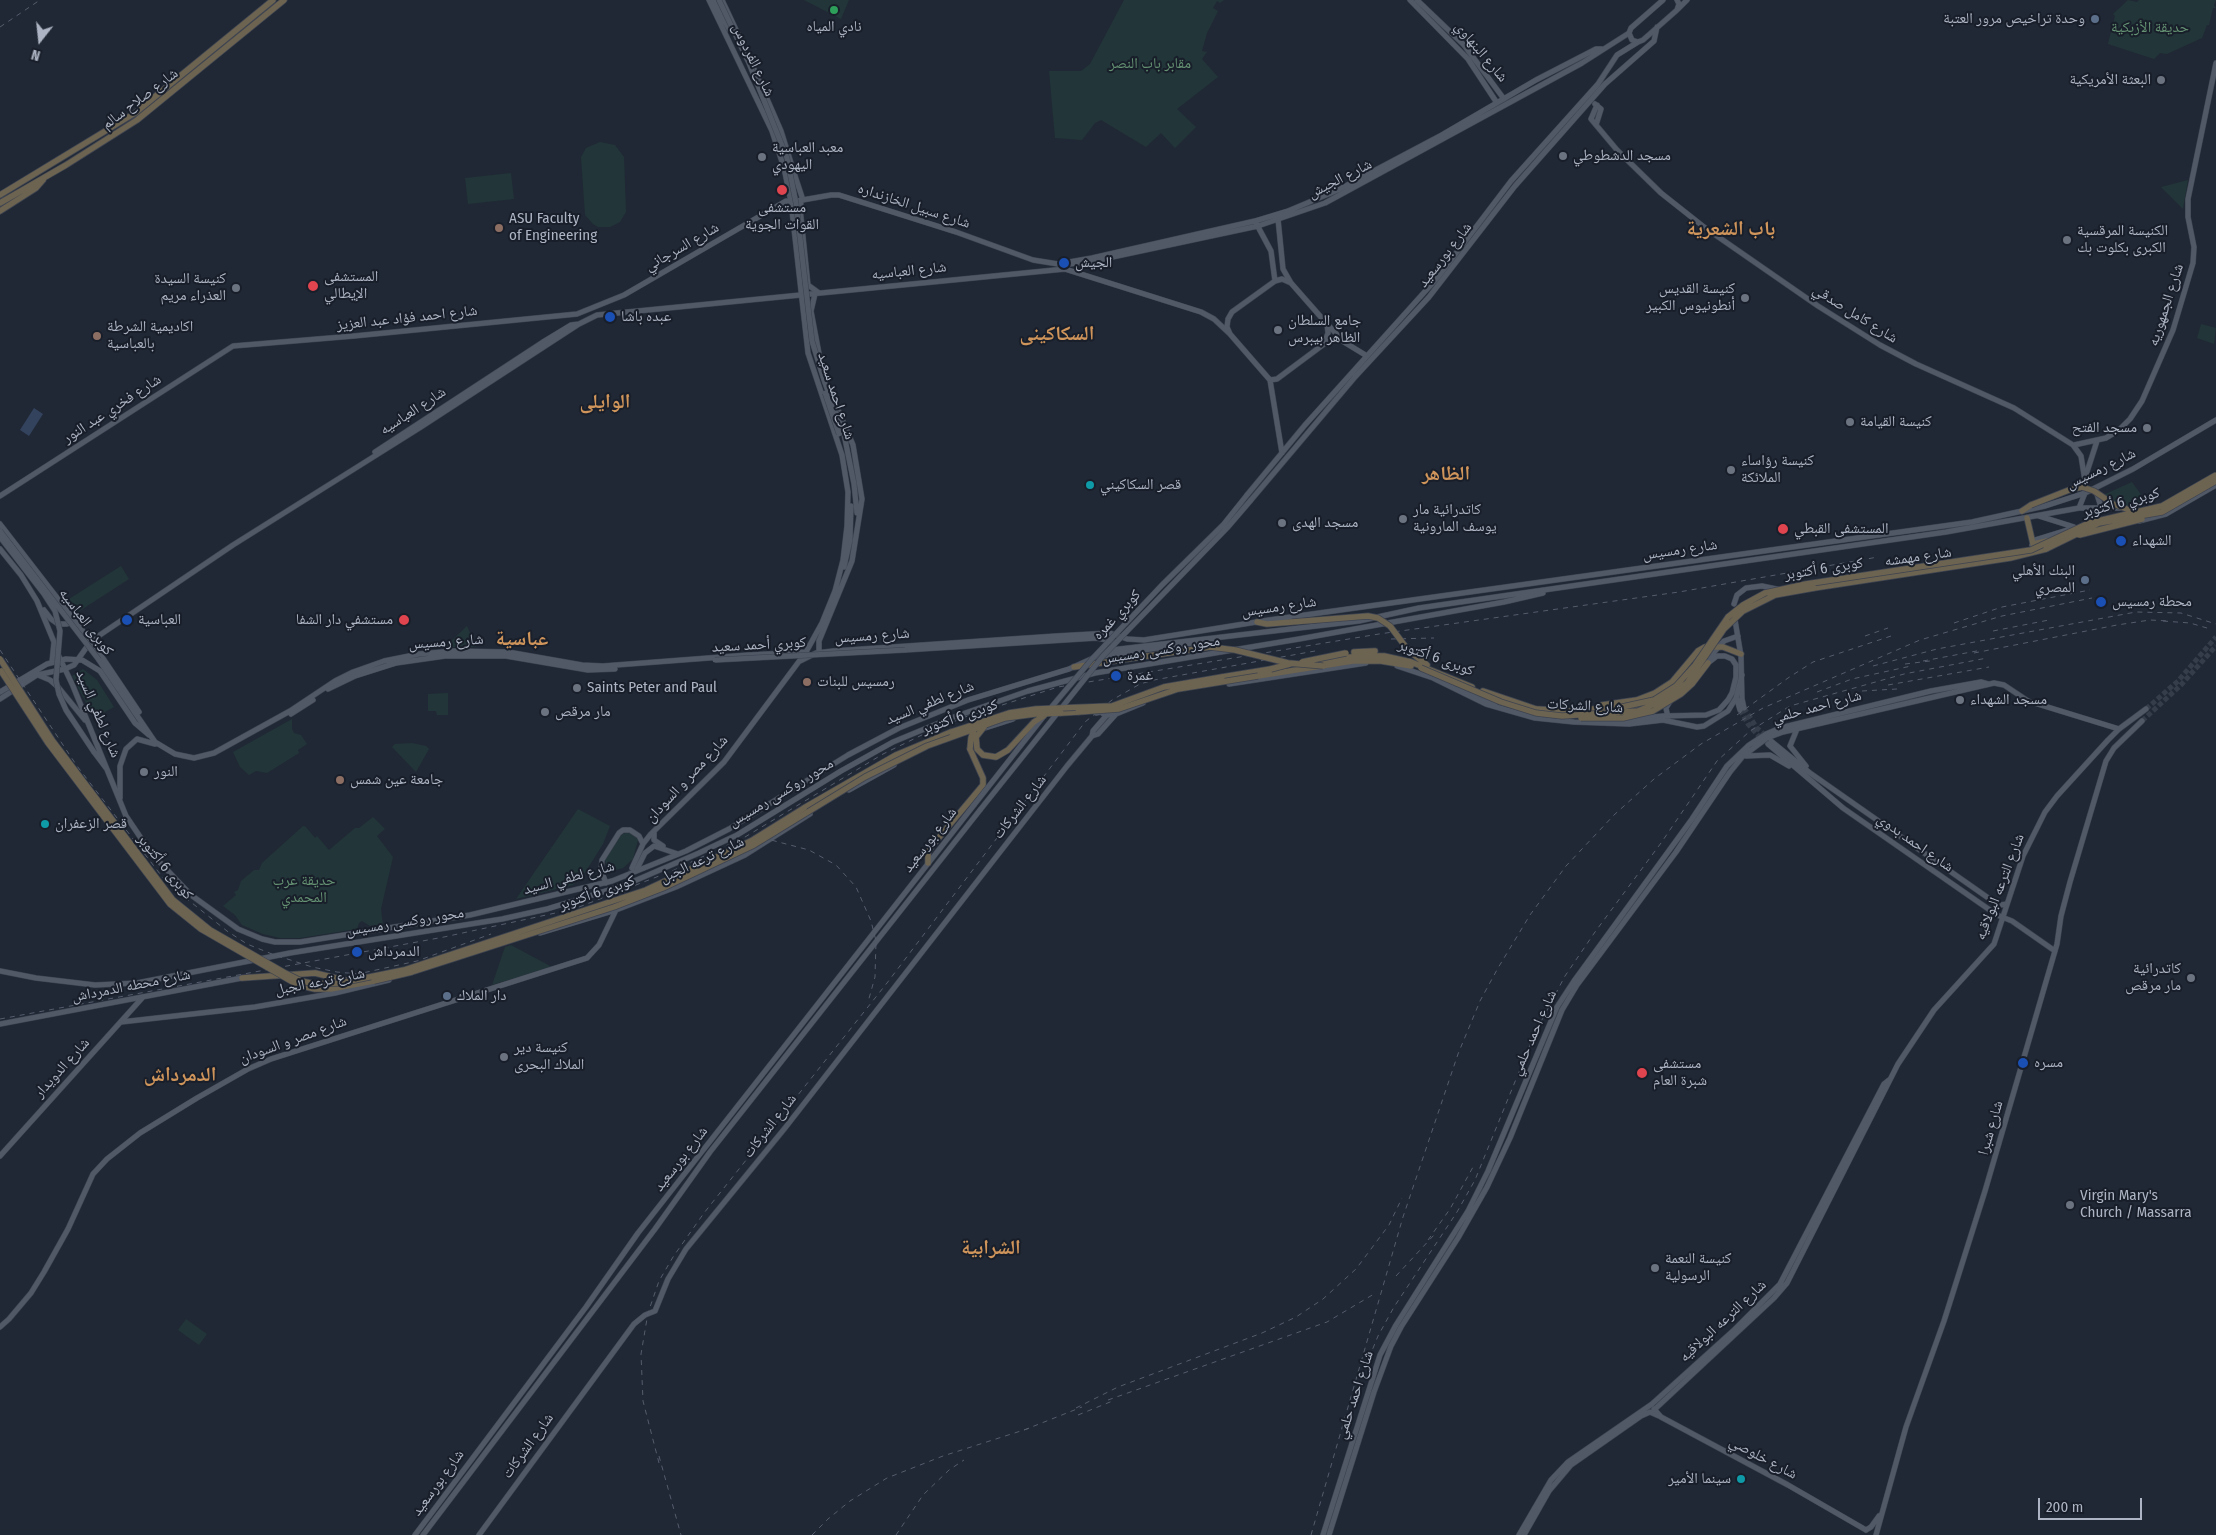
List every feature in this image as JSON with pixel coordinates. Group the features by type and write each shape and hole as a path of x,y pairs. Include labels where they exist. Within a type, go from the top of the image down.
{"highway":[{"name":"شارع صلاح سالم","path":"0,195 135,113 273,0"},
{"name":"شارع صلاح سالم","path":"0,203 44,178 144,115 284,0"},
{"path":"0,210 36,188 44,178"},
{"name":"كوبري 6 أكتوبر","path":"2057,539 2088,522 2162,506 2216,474"},
{"name":"كوبري 6 أكتوبر","path":"2046,549 2098,523 2155,514 2166,510 2216,481"},
{"path":"2022,511 2031,504 2082,487 2094,491 2113,504 2137,512"},
{"path":"2027,518 2033,544 2077,536 2155,514"},
{"name":"كوبرى 6 أكتوبر","path":"0,668 48,743 170,904 201,929 298,985 315,989 340,988 412,972 614,907 663,888 747,850 865,777 927,746 1012,717 1111,710 1178,688 1322,663 1367,660 1401,664 1434,673 1529,712 1554,716 1628,707 1662,696 1676,686 1690,672 1728,617 1743,605 1765,593 1806,584 2031,550 2057,539"},
{"name":"كوبرى 6 أكتوبر","path":"0,659 52,740 158,882 179,906 210,930 295,978 321,985 348,981 423,964 646,890 751,841 896,755 924,742 1023,710 1112,706 1175,685 1258,672 1346,653 1379,652 1408,658 1428,665 1518,702 1574,713 1629,712 1647,708 1680,690 1693,676 1724,629 1736,616 1758,601 1775,594 2010,558 2046,549"},
{"path":"1074,667 1210,647 1235,650 1288,662 1322,663 1366,655 1393,657 1426,667 1499,698 1536,709 1561,712 1617,710 1638,707 1658,700 1678,688 1706,652 1725,623 1742,607 1764,595 1797,587 1857,579"},
{"path":"1257,622 1272,624 1355,615 1378,618 1390,626 1408,650 1428,665"},
{"path":"1708,663 1692,684 1681,694 1654,711 1623,718 1584,719 1574,713 1579,706 1637,700 1655,693 1680,674 1698,651 1705,647 1718,646 1740,654"},
{"path":"988,725 977,734 976,745 983,755 996,757 1008,750 1034,722 1045,714"},
{"path":"928,863 928,853 931,847 983,785 983,778 970,744 978,723"},
{"path":"242,978 315,973 348,981"}],"main road":[{"name":"شارع الفردوس","path":"709,0 772,131"},
{"path":"713,0 747,64 785,158 795,203 812,350 841,434 851,507 852,523 847,557 835,591"},
{"name":"شارع الفردوس","path":"720,0 781,131 801,200"},
{"path":"720,0 787,158 796,203 812,341 841,434 854,484 858,524"},
{"name":"شارع البنهاوي","path":"1410,0 1468,59 1497,103"},
{"name":"شارع البنهاوي","path":"1417,0 1464,46 1504,99"},
{"name":"شارع الجيش","path":"1065,264 1278,219 1325,203 1582,63 1629,33 1632,27 1663,0"},
{"path":"1677,0 1679,4 1677,10"},
{"path":"1677,10 1688,0"},
{"name":"شارع بورسعيد","path":"1249,498 1282,453 1438,277 1511,181 1598,84 1617,55 1643,40 1677,10"},
{"name":"شارع بورسعيد","path":"1249,498 1355,377 1429,297 1515,186 1605,84 1654,41 1657,27"},
{"path":"1629,33 1631,39 1638,42"},
{"name":"شارع الجيش","path":"1030,259 1076,264 1256,223 1338,190 1596,49 1602,49"},
{"name":"شارع الجمهوريه","path":"2073,445 2098,441 2119,430 2133,415 2161,358 2181,305 2194,252 2188,217 2188,199 2216,63"},
{"name":"شارع كامل صدقي","path":"1591,100 1599,107 1596,125 1636,169 1676,206 1818,306 1901,357 2020,411 2073,445"},
{"name":"شارع احمد سعيد","path":"772,131 784,168 790,202 809,358 842,455 848,501 845,547 835,591 822,622 800,661"},
{"name":"شارع سبيل الخازنداره","path":"790,202 839,195 956,232 1030,259"},
{"path":"801,200 808,285 818,294"},
{"name":"شارع السرجاني","path":"583,312 624,295 786,201 790,202"},
{"path":"1278,219 1281,264 1291,283 1344,342 1367,356"},
{"path":"1256,223 1272,251 1275,280"},
{"path":"1030,259 1034,264 1033,271"},
{"path":"1076,264 1077,272"},
{"name":"شارع العباسيه","path":"91,642 264,525 579,324 606,313 1065,269 1207,315 1221,324 1230,334"},
{"path":"1282,453 1270,380 1230,334 1227,323 1232,312 1275,280 1282,279 1291,283"},
{"name":"شارع احمد سعيد","path":"818,294 811,305 811,314 819,354 836,406 852,445 862,500 850,567 818,640 819,652"},
{"path":"594,308 591,312 595,316"},
{"name":"شارع احمد فؤاد عبد العزيز","path":"233,346 568,316 583,312"},
{"path":"803,317 806,312 811,314"},
{"path":"1270,380 1277,380 1324,344 1328,336 1328,324"},
{"name":"شارع فخري عبد النور","path":"1,494 233,346"},
{"path":"825,404 830,404 834,400"},
{"path":"828,412 830,407 836,406"},
{"name":"شارع رمسيس","path":"800,661 819,652 1097,636 1117,641 1157,638 1257,622 1972,522 2022,511 2085,493 2216,420"},
{"path":"2085,478 2098,441"},
{"path":"2073,445 2081,456 2085,478 2085,493 2079,508"},
{"path":"2110,507 2140,509 2158,506 2216,474"},
{"path":"2039,516 2060,524 2076,527 2110,526 2145,520 2166,514 2216,485"},
{"path":"2096,488 2095,493 2101,506"},
{"name":"كوبري غمره","path":"980,810 1103,656 1227,528 1249,498"},
{"name":"كوبري غمره","path":"974,805 1045,714 1092,659 1156,591 1249,498"},
{"path":"2110,507 2145,520"},
{"name":"شارع رمسيس","path":"1074,667 1103,652 1118,648 1359,620 1419,608 1868,544 2079,508 2110,507"},
{"name":"شارع رمسيس","path":"0,524 91,642 124,689 145,723 147,730 158,745"},
{"name":"شارع مهمشه","path":"1734,604 1739,592 1750,587 1762,586 1786,590 2026,553 2038,539 2076,527"},
{"name":"كوبرى العباسيه","path":"0,531 99,660 147,730"},
{"name":"كوبرى العباسيه","path":"0,537 55,611 60,631 57,689 64,706 86,736 94,752"},
{"path":"0,549 54,622 67,624 75,620"},
{"name":"محور روكسى رمسيس","path":"0,972 95,985 137,983 290,953 502,919 564,904 625,884 728,840 841,771 893,742 981,706 1028,691 1095,673 1465,610 1568,586"},
{"path":"37,601 52,636 54,648 52,662"},
{"path":"1386,605 1384,610 1389,615"},
{"path":"1359,620 1363,615 1360,609"},
{"path":"1735,620 1742,675 1742,709 1736,698"},
{"path":"1103,656 1178,646 1207,641 1221,636"},
{"path":"1668,718 1666,708 1669,701 1690,683 1718,646 1724,641 1738,636"},
{"path":"0,699 37,675 65,669 80,659 91,642"},
{"name":"شارع رمسيس","path":"905,650 976,643"},
{"name":"شارع لطفي السيد","path":"54,648 61,660 108,769 120,803 132,827 151,854 191,895 238,929 275,942 300,942 404,927 493,910 606,883 686,851 729,829 848,755 899,728 960,703 1074,667"},
{"name":"كوبري أحمد سعيد","path":"673,663 905,650"},
{"name":"شارع رمسيس","path":"120,803 120,766 126,749 134,741 140,739 158,745 175,754 194,758 214,753 281,716 335,681 384,661 419,654 454,651 508,652 582,665 603,666 748,654 806,652"},
{"name":"شارع رمسيس","path":"228,745 234,745 282,720 336,684 406,660 455,655 506,656 597,670 673,663"},
{"name":"شارع الشركات","path":"1092,736 1097,735 1116,714 1165,693 1370,662 1407,667 1447,682 1489,702 1537,716 1592,720 1636,720 1706,715 1719,710 1728,700 1734,685 1736,665 1732,659 1725,656 1717,656 1708,663"},
{"path":"0,692 37,668 61,660 80,659 100,671 135,723 151,736"},
{"name":"شارع مصر و السودان","path":"635,870 643,844 724,762 800,661"},
{"name":"شارع الشركات","path":"479,1535 634,1324 645,1315 655,1311 668,1279 690,1244 774,1142 1106,716 1174,692 1353,664 1378,664 1398,666 1419,673 1486,704 1535,718 1574,722 1629,724 1668,718 1695,727"},
{"path":"37,675 50,680 58,686 89,725"},
{"path":"1695,716 1695,727 1704,726 1725,714 1736,698 1742,675"},
{"name":"شارع احمد حلمي","path":"1329,1535 1376,1366 1385,1344 1458,1227 1488,1171 1560,1003 1588,961 1743,756 1767,738 1797,728 1981,682 2000,684 2028,701 2119,729"},
{"path":"1488,694 1489,702 1499,698"},
{"name":"شارع احمد حلمي","path":"1695,820 1736,755 1766,734 1834,714 1931,694"},
{"name":"شارع الترعه البولاقيه","path":"1655,1409 1781,1291 1790,1279 1884,1084 1889,1080 1923,1025 1992,947 2023,856 2045,812 2059,793 2119,729 2146,710"},
{"name":"شارع ترعه الجبل","path":"120,1022 255,1007 334,993 415,974 645,900 745,855 820,806 864,781 939,744 1012,719 1101,712 1106,716"},
{"path":"1098,713 1101,722"},
{"name":"شارع شبرا","path":"1876,1535 1906,1427 1944,1320 1984,1195 2055,951 2070,882 2106,761 2114,748 2142,721"},
{"path":"1797,728 1790,746 1810,773"},
{"name":"شارع احمد بدوي","path":"2007,904 2000,905 1994,902 1929,858 1769,742 1843,808 2003,918 2012,921 2055,951"},
{"name":"شارع لطفي السيد","path":"94,752 100,762 108,769"},
{"path":"1743,756 1770,755 1810,780"},
{"name":"شارع بورسعيد","path":"415,1535 645,1224 974,805"},
{"name":"شارع بورسعيد","path":"423,1535 615,1279 655,1229 710,1152 980,810"},
{"path":"606,883 601,870 602,860 618,833 626,828 637,834 643,844"},
{"path":"656,830 654,837 656,842 672,850 686,851"},
{"name":"شارع مصر و السودان","path":"635,870 645,853 654,846 679,854"},
{"path":"1916,859 1919,856 1918,849"},
{"path":"1926,866 1926,860 1929,858"},
{"path":"625,884 635,870"},
{"name":"شارع مصر و السودان","path":"0,1326 9,1319 38,1281 68,1229 93,1174 107,1159 140,1133 248,1068 332,1038 587,958 599,945 616,910"},
{"path":"874,932 877,940"},
{"name":"شارع محطه الدمرداش","path":"0,1024 242,978"},
{"name":"شارع الدويدار","path":"0,1156 143,996"},
{"path":"813,1010 818,1014"},
{"path":"804,1021 809,1025"},
{"name":"شارع الترعه البولاقيه","path":"1524,1535 1549,1491 1563,1473 1649,1406 1734,1330 1776,1289 1787,1274 1826,1201"},
{"path":"645,1224 655,1229"},
{"path":"638,1234 645,1234 647,1239"},
{"path":"609,1275 615,1279"},
{"name":"شارع خلوصي","path":"1649,1406 1655,1409 1661,1417 1788,1485 1867,1533"},
{"name":"شارع الترعه البولاقيه","path":"1518,1535 1541,1496 1560,1470 1578,1453 1647,1413 1661,1417"},
{"name":"شارع احمد حلمي","path":"1323,1535 1363,1418"},
{"name":"شارع شبرا","path":"1867,1533 1881,1513"}],"green space":[{"name":"نادي المياه","path":"804,0 849,0 841,19"},
{"name":"مقابر باب النصر","path":"1124,0 1224,0 1220,3 1217,1 1213,8 1218,11 1207,33 1202,51 1207,52 1202,59 1218,77 1177,109 1196,127 1175,148 1161,133 1146,147 1101,120 1095,123 1082,140 1055,138 1049,71 1081,71 1090,64"},
{"name":"حديقة الأزبكية","path":"2128,0 2137,2 2139,0 2216,0 2214,5 2216,8 2213,8 2209,25 2207,25 2202,38 2167,54 2160,53 2154,59 2108,44 2115,16 2113,14"},
{"path":"600,142 615,145 624,157 626,212 620,222 610,227 598,227 585,215 581,157 586,148"},
{"path":"511,173 514,199 468,204 465,178"},
{"path":"2188,180 2183,209 2161,187"},
{"path":"2201,324 2216,328 2214,344 2197,338"},
{"path":"2132,482 2145,500 2141,508 2128,507 2113,502 2103,495"},
{"path":"121,566 129,579 78,612 69,599"},
{"path":"467,626 476,647 445,647"},
{"path":"83,669 97,680 114,707 94,718 72,676"},
{"path":"448,693 448,715 437,715 436,711 428,711 428,694"},
{"path":"292,719 294,733 301,735 307,744 298,750 299,753 267,773 256,771 249,775 240,767 233,752"},
{"path":"412,743 426,746 429,749 416,772 392,747 395,744"},
{"path":"578,809 610,826 603,844 586,871 573,885 516,899"},
{"name":"حديقة عرب المحمدي","path":"373,817 385,829 377,836 393,857 381,909 383,925 370,926 362,921 357,929 300,938 280,938 263,934 242,925 235,915 223,906 236,895 234,892 238,890 241,881 254,870 259,870 262,863 303,826 315,838 317,836 329,850 355,828 359,828"},
{"path":"629,831 638,840 633,859 623,868 608,872 605,860 619,836"},
{"path":"511,945 552,967 492,985 505,947"},
{"path":"186,1319 207,1334 199,1345 178,1330"}],"water":[{"path":"34,408 43,414 29,436 20,430"}],"tunnel":[{"path":"2146,709 2178,681 2216,637"},
{"path":"2142,721 2181,685 2216,646"},
{"path":"1744,708 1757,728 1767,737"},
{"path":"1740,710 1748,724 1762,740"},
{"path":"620,900 631,871"}],"railway":[{"path":"0,27 40,0"},
{"path":"0,1019 444,937 574,909 672,871 745,837 883,754 926,733 965,717 1058,687 1379,634 1679,592 1878,557"},
{"path":"1954,623 2002,607 2090,590"},
{"path":"1311,1535 1403,1217 1458,1054 1480,1001 1498,968 1530,915 1566,866 1614,815 1654,779 1701,744 1763,708 1920,640 2002,616 2092,598"},
{"path":"1873,666 1937,649 2136,612 2181,613 2216,624"},
{"path":"1993,631 2049,620"},
{"path":"1974,653 2117,625 2150,620 2169,621"},
{"path":"2163,621 2190,623 2207,628"},
{"path":"1865,636 1888,628"},
{"path":"1737,715 1813,662 1891,636"},
{"path":"1391,639 1434,638"},
{"path":"0,650 77,766 167,883 227,931 247,944 312,967 358,974 417,961 491,934"},
{"path":"1923,661 1982,650"},
{"path":"659,1463 643,1401 641,1354 648,1313 659,1281 673,1257 704,1213 887,983 1085,722 1112,700 1140,684 1315,651"},
{"path":"1369,1358 1378,1336 1394,1307 1457,1212 1475,1180 1534,1035 1565,976 1661,843 1717,761 1750,731 1790,706 1904,674 1987,658"},
{"path":"1905,664 1930,661"},
{"path":"1817,692 1852,679 1911,666"},
{"path":"1888,685 1989,667"},
{"path":"1862,691 1897,689"},
{"path":"742,843 771,840 809,850 836,865 856,887 871,921 876,941 875,977 868,1002"},
{"path":"1428,1240 1450,1209 1473,1167"},
{"path":"1076,1408 1118,1387 1262,1333 1296,1317 1323,1299 1356,1269 1389,1225 1402,1198"},
{"path":"1396,1276 1434,1235"},
{"path":"1108,1400 1327,1322 1374,1294"},
{"path":"1078,1415 1115,1400"},
{"path":"1024,1430 1082,1407"},
{"path":"812,1535 850,1501 887,1478 943,1456 1030,1428"},
{"path":"659,1456 681,1535"},
{"path":"896,1535 923,1495 949,1470 964,1460"}],"place":[{"name":"نادي المياه","path":"834,10"},
{"name":"وحدة تراخيص مرور العتبة","path":"2095,19"},
{"name":"البعثة الأمريكية","path":"2161,80"},
{"name":"مسجد الدشطوطي","path":"1563,156"},
{"name":"معبد العباسية اليهودي","path":"762,157"},
{"name":"مستشفى القوات الجوية","path":"782,190"},
{"name":"ASU Faculty of Engineering","path":"499,228"},
{"name":"الكنيسة المرقسية الكبرى بكلوت بك","path":"2067,240"},
{"name":"الجيش","path":"1064,263"},
{"name":"المستشفى الإيطالي","path":"313,286"},
{"name":"كنيسة السيدة العذراء مريم","path":"236,288"},
{"name":"كنيسة القديس أنطونيوس الكبير","path":"1745,298"},
{"name":"عبده باشا","path":"610,317"},
{"name":"جامع السلطان الظاهر بيبرس","path":"1278,330"},
{"name":"اكاديمية الشرطة بالعباسية","path":"97,336"},
{"name":"كنيسة القيامة","path":"1850,422"},
{"name":"مسجد الفتح","path":"2147,428"},
{"name":"كنيسة رؤاساء الملائكة","path":"1731,470"},
{"name":"قصر السكاكيني","path":"1090,485"},
{"name":"كاتدرائية مار يوسف المارونية","path":"1403,519"},
{"name":"مسجد الهدى","path":"1282,523"},
{"name":"المستشفى القبطي","path":"1783,529"},
{"name":"الشهداء","path":"2121,541"},
{"name":"البنك الأهلي المصري","path":"2085,580"},
{"name":"محطة رمسيس","path":"2101,602"},
{"name":"العباسية","path":"127,620"},
{"name":"مستشفي دار الشفا","path":"404,620"},
{"name":"غمرة","path":"1116,676"},
{"name":"رمسيس للبنات","path":"807,682"},
{"name":"Saints Peter and Paul","path":"577,688"},
{"name":"مسجد الشهداء","path":"1960,700"},
{"name":"مار مرقص","path":"545,712"},
{"name":"النور","path":"144,772"},
{"name":"جامعة عين شمس","path":"340,780"},
{"name":"قصر الزعفران","path":"45,824"},
{"name":"الدمرداش","path":"357,952"},
{"name":"كاتدرائية مار مرقص","path":"2191,978"},
{"name":"دار الملاك","path":"447,996"},
{"name":"كنيسة دير الملاك البحرى","path":"504,1057"},
{"name":"مسره","path":"2023,1063"},
{"name":"مستشفى شبرة العام","path":"1642,1073"},
{"name":"Virgin Mary's Church / Massarra","path":"2070,1205"},
{"name":"كنيسة النعمة الرسولية","path":"1655,1268"},
{"name":"سينما الأمير","path":"1741,1479"}],"district":[{"name":"باب الشعرية","path":"1731,229"},
{"name":"السكاكينى","path":"1057,334"},
{"name":"الوايلى","path":"605,402"},
{"name":"الظاهر","path":"1446,474"},
{"name":"عباسية","path":"522,639"},
{"name":"الدمرداش","path":"180,1075"},
{"name":"الشرابية","path":"991,1248"}]}
